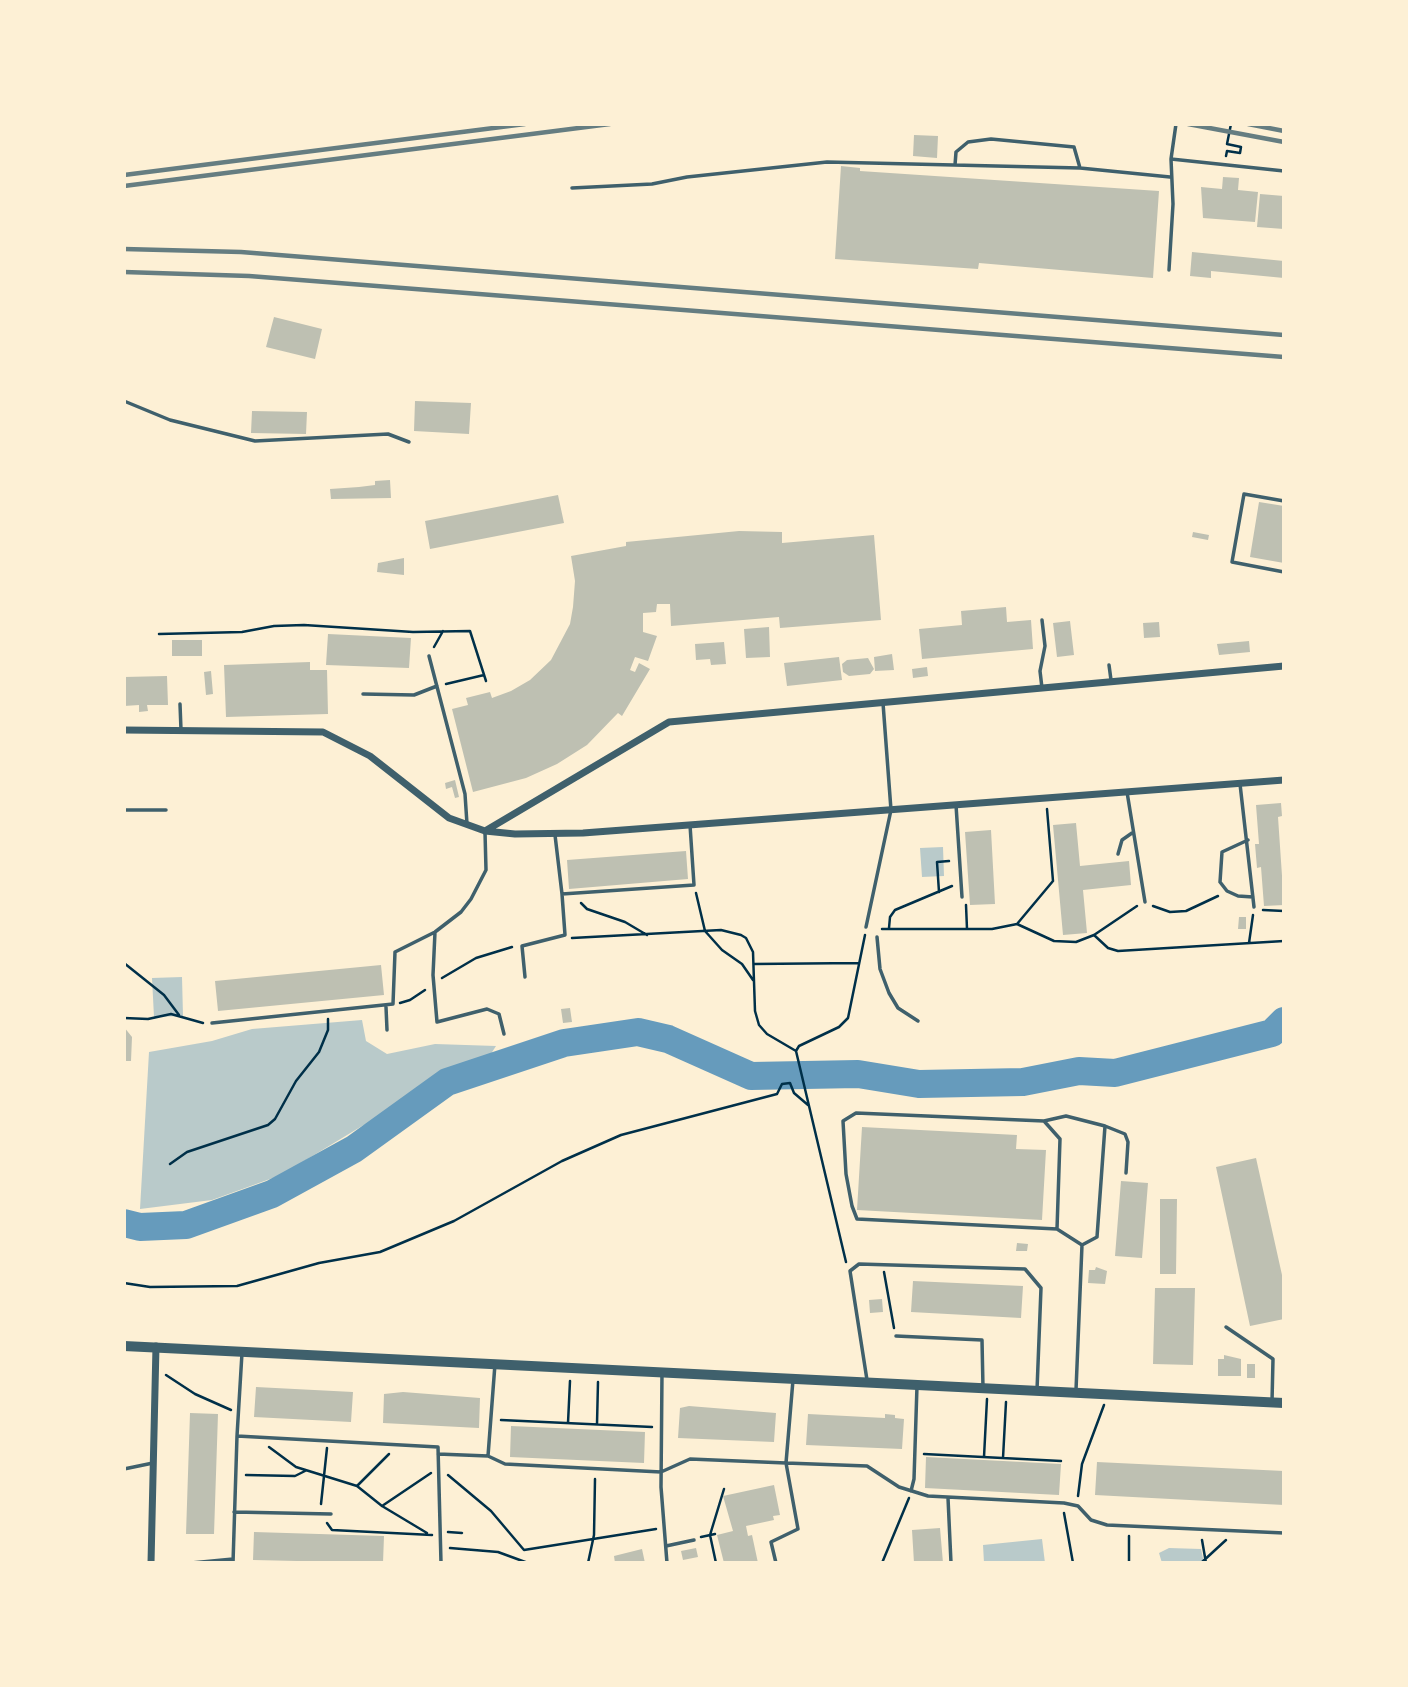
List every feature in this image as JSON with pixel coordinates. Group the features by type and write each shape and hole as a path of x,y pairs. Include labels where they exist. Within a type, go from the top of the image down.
{"street":[{"path":"485,831 669,722 1284,666"},
{"path":"124,730 323,732 370,756 449,818 467,826 485,831 555,835 1284,780"},
{"path":"124,1346 1284,1403"},
{"path":"151,1563 156,1346"}],"lane":[{"path":"1169,270 1173,204 1170,177 1176,124"},
{"path":"955,165 956,152 968,142 991,139 1074,147 1080,168"},
{"path":"1171,159 1284,171"},
{"path":"572,188 652,184 687,177 827,162 1080,168 1170,177"},
{"path":"124,401 170,420 255,441 388,434 409,442"},
{"path":"1284,501 1244,494 1232,562 1284,572"},
{"path":"1042,620 1045,646 1040,671 1042,688"},
{"path":"429,656 467,802 467,826"},
{"path":"1109,665 1111,682"},
{"path":"363,694 414,695 437,686"},
{"path":"866,927 891,810 883,701"},
{"path":"180,704 181,730"},
{"path":"1240,784 1254,907"},
{"path":"1127,792 1145,902"},
{"path":"956,805 962,897"},
{"path":"124,810 166,810"},
{"path":"562,894 694,885 690,825"},
{"path":"212,1023 386,1007 393,1004 395,951 435,932 461,912 479,886 486,870 485,831"},
{"path":"1118,854 1122,840 1132,833"},
{"path":"524,977 522,946 565,935 555,835"},
{"path":"1248,841 1222,852 1220,882 1227,891 1238,896 1253,897"},
{"path":"435,932 434,984 437,1021 487,1009 499,1014 504,1034"},
{"path":"877,937 880,969 888,993 898,1008 918,1021"},
{"path":"386,1007 387,1030"},
{"path":"1082,1245 1057,1228 858,1219 852,1206 846,1174 844,1121 856,1113 1044,1121 1066,1116 1125,1134 1128,1142 1126,1173"},
{"path":"1044,1121 1060,1139 1057,1228"},
{"path":"1082,1245 1097,1237 1105,1126"},
{"path":"1076,1392 1082,1245"},
{"path":"867,1382 850,1271 859,1264 883,1266 899,1262 1025,1269 1041,1288 1037,1390"},
{"path":"1226,1328 1273,1359 1272,1402"},
{"path":"896,1336 982,1340 983,1388"},
{"path":"191,1563 233,1561 242,1350"},
{"path":"488,1456 495,1363"},
{"path":"662,1371 662,1472 667,1563"},
{"path":"776,1563 771,1542 798,1530 786,1463 793,1378"},
{"path":"911,1491 917,1384"},
{"path":"237,1436 438,1447 441,1563"},
{"path":"438,1454 488,1456 505,1464 662,1472 690,1460 867,1466 911,1491 948,1498 1064,1503 1078,1506 1091,1520 1130,1526 1284,1533"},
{"path":"124,1469 153,1463"},
{"path":"948,1498 951,1563"},
{"path":"234,1513 331,1514"},
{"path":"666,1546 694,1540"}],"path":[{"path":"1224,164 1227,151 1240,153 1241,147 1227,144 1231,124"},
{"path":"159,634 242,632 274,626 304,625 470,631 486,681"},
{"path":"429,656 443,631"},
{"path":"437,686 484,676"},
{"path":"1017,924 1053,881 1047,798"},
{"path":"939,892 937,862 960,860"},
{"path":"889,929 890,917 895,910 961,882"},
{"path":"694,885 705,931 722,950 742,964 754,983"},
{"path":"796,1051 844,1023 850,1012 866,927 992,929 1017,924 1058,942 1082,941 1145,902 1170,912 1186,911 1227,891"},
{"path":"572,893 587,909 625,922 648,935"},
{"path":"962,897 967,906 967,929"},
{"path":"1249,944 1254,907 1270,912 1284,911"},
{"path":"565,935 581,940 729,931 746,938 752,947 759,1025 767,1034 796,1051 801,1065 842,1253 850,1271"},
{"path":"1094,935 1108,948 1118,951 1284,941"},
{"path":"393,1004 410,1000 476,958 503,948 522,946"},
{"path":"124,963 164,995 180,1016"},
{"path":"754,964 859,963"},
{"path":"170,1164 187,1152 268,1125 275,1119 296,1081 324,1042 328,1030 327,1013"},
{"path":"124,1018 148,1019 171,1014 191,1021 212,1023"},
{"path":"124,1283 150,1287 237,1286 319,1263 380,1252 454,1221 562,1161 621,1135 777,1094 782,1084 790,1083 794,1093 810,1107"},
{"path":"883,1266 896,1336"},
{"path":"166,1376 206,1400 238,1412"},
{"path":"568,1423 570,1378"},
{"path":"597,1424 598,1379"},
{"path":"984,1457 987,1399"},
{"path":"1003,1458 1006,1399"},
{"path":"1078,1506 1082,1464 1104,1405"},
{"path":"491,1420 662,1427"},
{"path":"260,1438 296,1467 357,1486 382,1506 430,1535"},
{"path":"327,1441 320,1514 332,1530 439,1535"},
{"path":"357,1486 397,1445"},
{"path":"915,1453 1061,1461"},
{"path":"588,1563 596,1469"},
{"path":"236,1475 295,1476 307,1470"},
{"path":"382,1506 430,1473 453,1477 503,1523 524,1550"},
{"path":"716,1563 712,1535 724,1489"},
{"path":"882,1563 911,1491"},
{"path":"1064,1503 1073,1563"},
{"path":"1129,1563 1130,1526"},
{"path":"519,1558 524,1550 664,1528"},
{"path":"1202,1530 1206,1561"},
{"path":"1201,1563 1224,1545 1230,1531"},
{"path":"694,1540 712,1535"},
{"path":"439,1547 498,1552 528,1563"}],"shaded area":[{"path":"943,847 944,876 922,877 920,848"},
{"path":"182,977 183,1016 154,1017 152,978"},
{"path":"362,1020 366,1041 387,1054 435,1044 496,1046 478,1074 362,1126 281,1175 212,1200 140,1209 149,1052 212,1041 252,1029"},
{"path":"1042,1539 1045,1563 984,1563 983,1545"},
{"path":"1169,1548 1201,1549 1204,1563 1162,1563 1159,1553"}],"building":[{"path":"914,135 938,136 937,158 913,156"},
{"path":"841,166 860,168 860,171 1159,191 1153,278 979,263 978,269 835,259"},
{"path":"1223,177 1239,178 1238,190 1258,192 1255,222 1203,218 1201,187 1222,189"},
{"path":"1260,194 1284,196 1284,229 1257,227"},
{"path":"1192,252 1284,261 1284,278 1211,271 1211,278 1190,276"},
{"path":"274,317 322,329 315,359 266,347"},
{"path":"415,401 471,403 469,434 414,431"},
{"path":"252,411 307,412 306,434 251,433"},
{"path":"390,480 391,498 331,499 330,489 375,485 375,481"},
{"path":"558,495 564,523 430,549 425,521"},
{"path":"1259,502 1284,506 1284,563 1250,557"},
{"path":"739,531 782,532 782,543 874,535 881,620 780,628 779,617 671,626 670,604 657,604 656,612 643,613 643,632 657,636 648,661 635,657 630,670 635,672 639,663 650,669 622,716 618,713 587,745 557,764 526,778 473,792 452,709 468,705 466,698 490,692 492,698 511,691 530,680 551,660 570,624 575,581 571,556 626,546 626,542"},
{"path":"1193,532 1209,535 1208,540 1192,537"},
{"path":"404,558 404,575 377,572 378,563"},
{"path":"1006,607 1007,622 1031,620 1033,649 922,659 919,629 962,625 961,611"},
{"path":"1070,621 1074,655 1057,657 1053,623"},
{"path":"1159,622 1160,637 1144,638 1143,623"},
{"path":"769,627 770,657 746,658 744,629"},
{"path":"328,634 411,638 409,668 326,665"},
{"path":"172,640 202,640 202,656 172,656"},
{"path":"1249,641 1250,652 1219,655 1217,644"},
{"path":"724,642 726,664 711,665 710,659 696,660 695,644"},
{"path":"892,654 894,670 875,671 874,657"},
{"path":"839,657 842,680 787,686 784,663"},
{"path":"868,658 874,669 870,674 849,676 843,672 842,664 847,660"},
{"path":"310,662 310,670 327,670 328,714 226,717 224,665"},
{"path":"927,667 928,676 913,678 912,669"},
{"path":"211,671 213,694 206,695 204,672"},
{"path":"167,676 168,705 147,705 148,711 139,712 139,705 124,706 124,677"},
{"path":"455,780 459,797 455,798 452,787 446,789 445,783"},
{"path":"1281,803 1282,816 1278,817 1284,905 1264,906 1261,867 1257,868 1255,844 1259,844 1256,805"},
{"path":"1076,823 1080,866 1129,861 1131,885 1083,890 1087,933 1063,935 1053,825"},
{"path":"991,830 995,904 970,905 965,832"},
{"path":"686,851 688,879 569,889 567,860"},
{"path":"1239,917 1246,917 1246,929 1238,929"},
{"path":"381,965 384,995 218,1011 215,981"},
{"path":"570,1008 572,1022 563,1023 561,1009"},
{"path":"124,1027 132,1037 131,1061 124,1061"},
{"path":"862,1127 1017,1135 1016,1149 1046,1150 1042,1220 857,1210"},
{"path":"1256,1158 1284,1284 1284,1319 1250,1326 1216,1167"},
{"path":"1121,1181 1148,1183 1142,1258 1115,1256"},
{"path":"1160,1199 1177,1199 1176,1274 1160,1274"},
{"path":"1017,1243 1028,1244 1027,1251 1016,1251"},
{"path":"1096,1267 1107,1271 1105,1284 1088,1283 1089,1270 1095,1270"},
{"path":"913,1281 1023,1286 1021,1318 911,1312"},
{"path":"1155,1288 1195,1288 1193,1365 1153,1364"},
{"path":"882,1299 883,1312 870,1313 869,1300"},
{"path":"1224,1355 1241,1359 1241,1376 1218,1376 1218,1359 1224,1359"},
{"path":"1247,1364 1255,1364 1255,1378 1247,1378"},
{"path":"256,1387 353,1392 351,1422 254,1417"},
{"path":"403,1392 480,1398 479,1428 383,1423 384,1394"},
{"path":"689,1406 776,1413 774,1442 678,1438 680,1408"},
{"path":"190,1413 218,1414 214,1534 186,1534"},
{"path":"808,1414 885,1418 885,1414 895,1415 895,1418 904,1419 902,1449 806,1445"},
{"path":"511,1426 645,1432 644,1463 510,1457"},
{"path":"926,1457 1061,1464 1059,1495 925,1488"},
{"path":"1097,1462 1284,1471 1284,1505 1095,1495"},
{"path":"774,1485 780,1515 773,1516 774,1520 746,1526 748,1536 752,1535 758,1563 724,1563 717,1535 733,1531 723,1496"},
{"path":"940,1528 943,1563 914,1563 912,1530"},
{"path":"254,1532 384,1536 383,1563 253,1560"},
{"path":"696,1548 698,1557 683,1560 681,1551"},
{"path":"642,1549 645,1563 615,1563 614,1556"}],"waterway":[{"path":"124,1223 140,1227 186,1225 272,1194 354,1149 447,1082 564,1043 638,1032 668,1039 751,1076 858,1074 919,1084 1023,1082 1079,1071 1115,1073 1272,1033 1284,1021"}],"railway":[{"path":"124,175 525,124"},
{"path":"124,186 610,124"},
{"path":"1188,124 1284,142"},
{"path":"1248,124 1284,131"},
{"path":"124,249 241,252 1284,335"},
{"path":"124,272 249,276 1284,357"}]}
